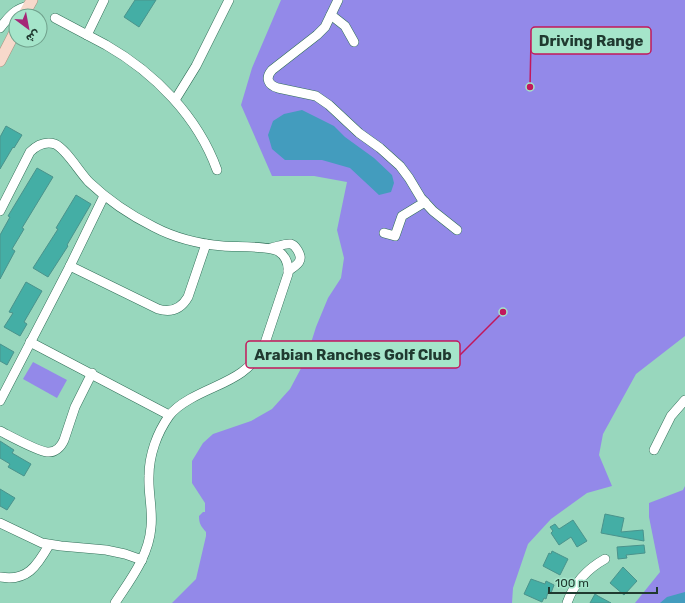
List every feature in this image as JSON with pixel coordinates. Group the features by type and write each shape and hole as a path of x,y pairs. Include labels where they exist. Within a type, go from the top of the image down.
{"main road":[{"path":"0,61 8,46"}],"street":[{"path":"87,35 104,0"},
{"path":"174,100 196,66 229,0"},
{"path":"338,0 325,27 272,70 268,75 268,81 272,86 316,96 323,100 359,133 380,148 400,166 424,202 456,230"},
{"path":"0,28 15,11 30,3"},
{"path":"331,15 345,26 354,42"},
{"path":"55,18 123,56 151,78 174,100 202,136 217,170"},
{"path":"0,211 30,152 35,147 47,143 53,144 64,151 80,172 104,196 126,212 159,230 206,244 245,248 271,248 288,244 294,245 300,254 300,261 288,270"},
{"path":"0,401 70,266 104,196"},
{"path":"384,233 393,236 395,235 402,216 424,202"},
{"path":"70,266 158,309 173,310 182,305 188,297 206,244"},
{"path":"115,603 142,560 148,542 151,528 149,476 151,459 155,443 169,415 184,403 244,372 259,356 264,346 288,270 282,254 271,248"},
{"path":"30,342 92,373 169,415"},
{"path":"0,431 43,451 52,452 58,449 62,446 76,407 92,373"},
{"path":"0,380 9,384"},
{"path":"654,450 671,416 685,400"},
{"path":"0,523 36,541 49,545 106,550 125,554 142,560"},
{"path":"0,577 19,577 27,573 40,561 49,545"},
{"path":"567,603 570,594 578,581 593,567 605,559"}],"shaded area":[{"path":"281,0 685,0 685,336 636,374 603,434 599,455 612,486 587,493 551,519 528,544 513,588 512,603 172,603 196,579 206,536 206,532 200,523 199,516 205,512 205,503 192,483 192,461 203,443 213,434 251,421 272,409 290,389 306,359 316,327 328,298 341,278 344,258 337,230 347,182 314,176 272,176 241,105 252,68"},
{"path":"33,362 67,380 57,398 23,379"},
{"path":"685,486 685,603 635,603 660,572 649,517 649,503 683,490"}],"water":[{"path":"302,110 334,126 345,137 374,158 392,175 394,183 391,192 379,195 350,168 322,160 285,160 272,149 268,135 273,121 284,114"},
{"path":"685,592 685,603 660,603 667,597"}],"building":[{"path":"135,0 156,0 139,27 124,17"},
{"path":"6,126 22,135 0,169 0,137"},
{"path":"37,168 53,177 22,228 24,229 12,249 15,251 0,279 0,235 10,217 8,216"},
{"path":"76,195 91,204 67,245 68,246 48,277 33,268 58,229 56,228"},
{"path":"26,282 42,291 24,322 27,324 20,336 4,327 13,313 9,312"},
{"path":"0,344 14,352 7,365 0,361"},
{"path":"0,441 14,450 12,453 31,464 24,476 8,467 10,464 0,458"},
{"path":"0,489 15,498 7,510 0,506"},
{"path":"605,514 624,518 621,532 643,530 644,541 601,533"},
{"path":"573,520 587,541 577,547 571,537 559,545 551,533 553,531 550,527 555,524 559,529"},
{"path":"644,545 645,553 626,555 627,558 618,559 617,547"},
{"path":"552,551 568,559 560,575 543,566 549,553 551,554"},
{"path":"623,567 637,581 624,595 610,583"},
{"path":"531,579 545,584 546,581 554,585 551,593 548,592 546,599 544,598 542,602 524,594"},
{"path":"595,594 598,596 611,603 590,603"}],"place":[{"name":"Driving Range","path":"530,87"},
{"name":"Arabian Ranches Golf Club","path":"503,312"}]}
